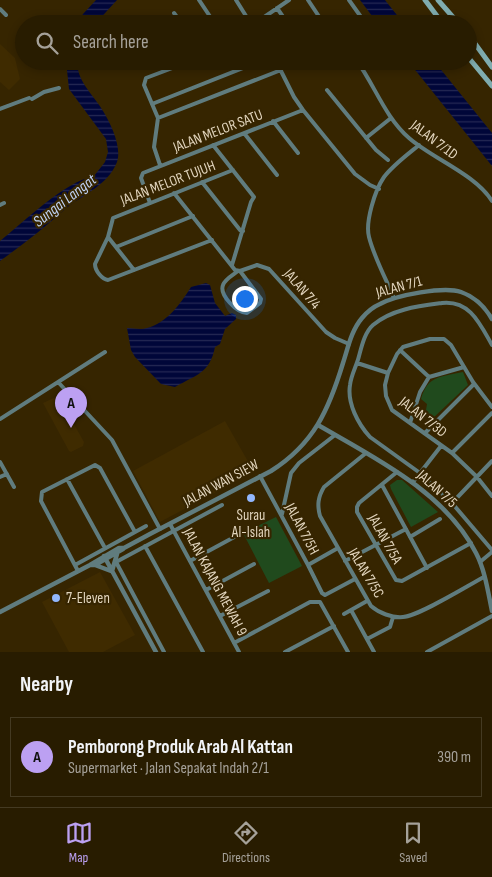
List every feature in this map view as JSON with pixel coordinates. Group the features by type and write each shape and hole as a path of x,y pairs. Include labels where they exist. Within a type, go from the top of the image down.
{"main road":[{"path":"425,0 436,15"},
{"path":"438,0 451,15"},
{"path":"477,46 492,67"},
{"path":"477,64 492,81"},
{"path":"477,68 492,86"}],"street":[{"path":"199,0 209,15"},
{"path":"236,0 247,15"},
{"path":"266,15 289,0"},
{"path":"308,0 318,15"},
{"path":"348,0 359,15"},
{"path":"277,8 282,15"},
{"path":"0,9 6,15"},
{"path":"160,165 154,147 158,118 144,85 144,80 168,70"},
{"path":"152,104 239,70"},
{"path":"158,118 281,70 294,97 303,110 356,174 370,185 379,189"},
{"name":"JALAN 7/1D","path":"362,70 391,118 409,138 481,188 492,201"},
{"path":"0,109 58,88"},
{"path":"327,90 376,150 388,160"},
{"name":"JALAN MELOR SATU","path":"150,202 141,174 303,110"},
{"path":"366,138 391,118"},
{"path":"273,121 298,153"},
{"path":"244,133 277,174"},
{"path":"213,145 254,197 232,265"},
{"path":"394,298 369,237 368,225 384,177 418,146"},
{"name":"JALAN MELOR TUJUH","path":"108,237 113,218 233,170"},
{"path":"202,182 242,231"},
{"path":"174,193 238,271 260,299 260,303 247,313 239,312 223,291 222,286 238,271"},
{"path":"116,247 193,216"},
{"path":"134,270 108,237 95,264 96,269 104,280 108,280 134,270 212,240"},
{"name":"JALAN 7/4","path":"238,271 257,265 269,269 326,332 349,344"},
{"name":"JALAN 7/1","path":"318,425 333,395 356,326 366,313 380,303 394,298 433,291 454,290 476,300 492,319"},
{"path":"480,562 492,551 452,503 420,473 370,438 359,422 350,396 350,384 364,340 372,326 388,314 449,302 467,309 477,320 492,345"},
{"path":"429,377 400,350 403,347 430,339 444,340 451,345 474,384 492,407"},
{"name":"JALAN 7/3D","path":"400,350 388,373 385,390 387,402 392,410 452,453 476,476 492,496"},
{"path":"0,419 105,352"},
{"path":"357,363 388,373"},
{"path":"410,423 423,384 429,377 464,367"},
{"path":"58,382 112,440 160,529"},
{"path":"424,433 474,384"},
{"path":"452,453 492,413"},
{"name":"JALAN 7/5","path":"318,425 413,482 448,514 471,544 480,562 492,611"},
{"name":"JALAN WAN SIEW","path":"104,558 118,553 290,458 318,425"},
{"path":"282,515 291,473 299,463 334,435"},
{"path":"413,482 441,446"},
{"name":"JALAN 7/5C","path":"366,453 327,484 320,497 318,506 320,516 367,601 376,610 393,617"},
{"path":"452,503 492,461"},
{"path":"0,462 14,487"},
{"path":"78,571 41,501 42,492 95,465 100,468 135,532"},
{"name":"JALAN 7/5A","path":"397,472 359,503 357,507 357,512 396,580 402,581 471,544"},
{"path":"0,477 7,474"},
{"name":"JALAN 7/5H","path":"260,476 322,594 355,579"},
{"path":"67,479 105,548"},
{"path":"382,485 427,568"},
{"path":"164,652 116,562 222,505"},
{"path":"410,537 440,519"},
{"name":"JALAN KAJANG MEWAH 9","path":"170,524 239,652"},
{"path":"75,565 146,526"},
{"path":"345,561 406,529"},
{"path":"190,561 238,536"},
{"path":"145,546 203,652"},
{"name":"JALAN WAN SIEW","path":"0,612 93,565 118,548 124,548"},
{"path":"308,565 338,548"},
{"path":"112,572 114,560 118,553"},
{"path":"104,558 156,652"},
{"path":"206,590 254,564"},
{"path":"93,565 112,572"},
{"path":"367,639 390,627 393,617 409,616 484,576"},
{"path":"220,616 268,591"},
{"path":"344,614 367,601"},
{"path":"234,643 310,602 320,602 348,652"},
{"path":"351,610 374,652"},
{"path":"427,652 492,616"},
{"path":"285,652 334,626"}],"shaded area":[{"path":"0,44 15,58 15,70 18,70 20,79 9,90 0,82"},
{"path":"58,396 84,442 83,446 71,452 43,403"},
{"path":"225,421 254,472 160,522 133,471"},
{"path":"100,572 135,635 103,652 69,652 42,602"}],"green space":[{"path":"463,372 468,385 432,419 426,410 427,404 421,399 427,385 436,378"},
{"path":"397,480 402,480 438,512 411,527 391,489 390,485"},
{"path":"276,517 302,566 269,583 243,533"}],"water":[{"path":"96,0 117,0 103,15 83,14"},
{"path":"360,0 385,0 397,15 371,15"},
{"name":"Sungai Langat","path":"67,70 79,70 82,81 100,105 115,136 118,150 117,162 101,184 70,205 0,261 0,241 58,194 82,180 94,176 105,162 108,152 106,139 69,89"},
{"path":"415,70 441,70 492,133 492,166"},
{"path":"206,283 210,285 215,303 225,316 232,313 236,315 236,319 225,329 220,344 215,347 210,363 206,368 196,376 175,387 161,384 135,357 131,350 127,328 145,329 161,322 178,306 191,287"}],"place":[{"name":"Pemborong Produk Arab Al Kattan","path":"71,428"},
{"name":"Surau Al-Islah","path":"251,498"},
{"name":"7-Eleven","path":"56,598"}]}
